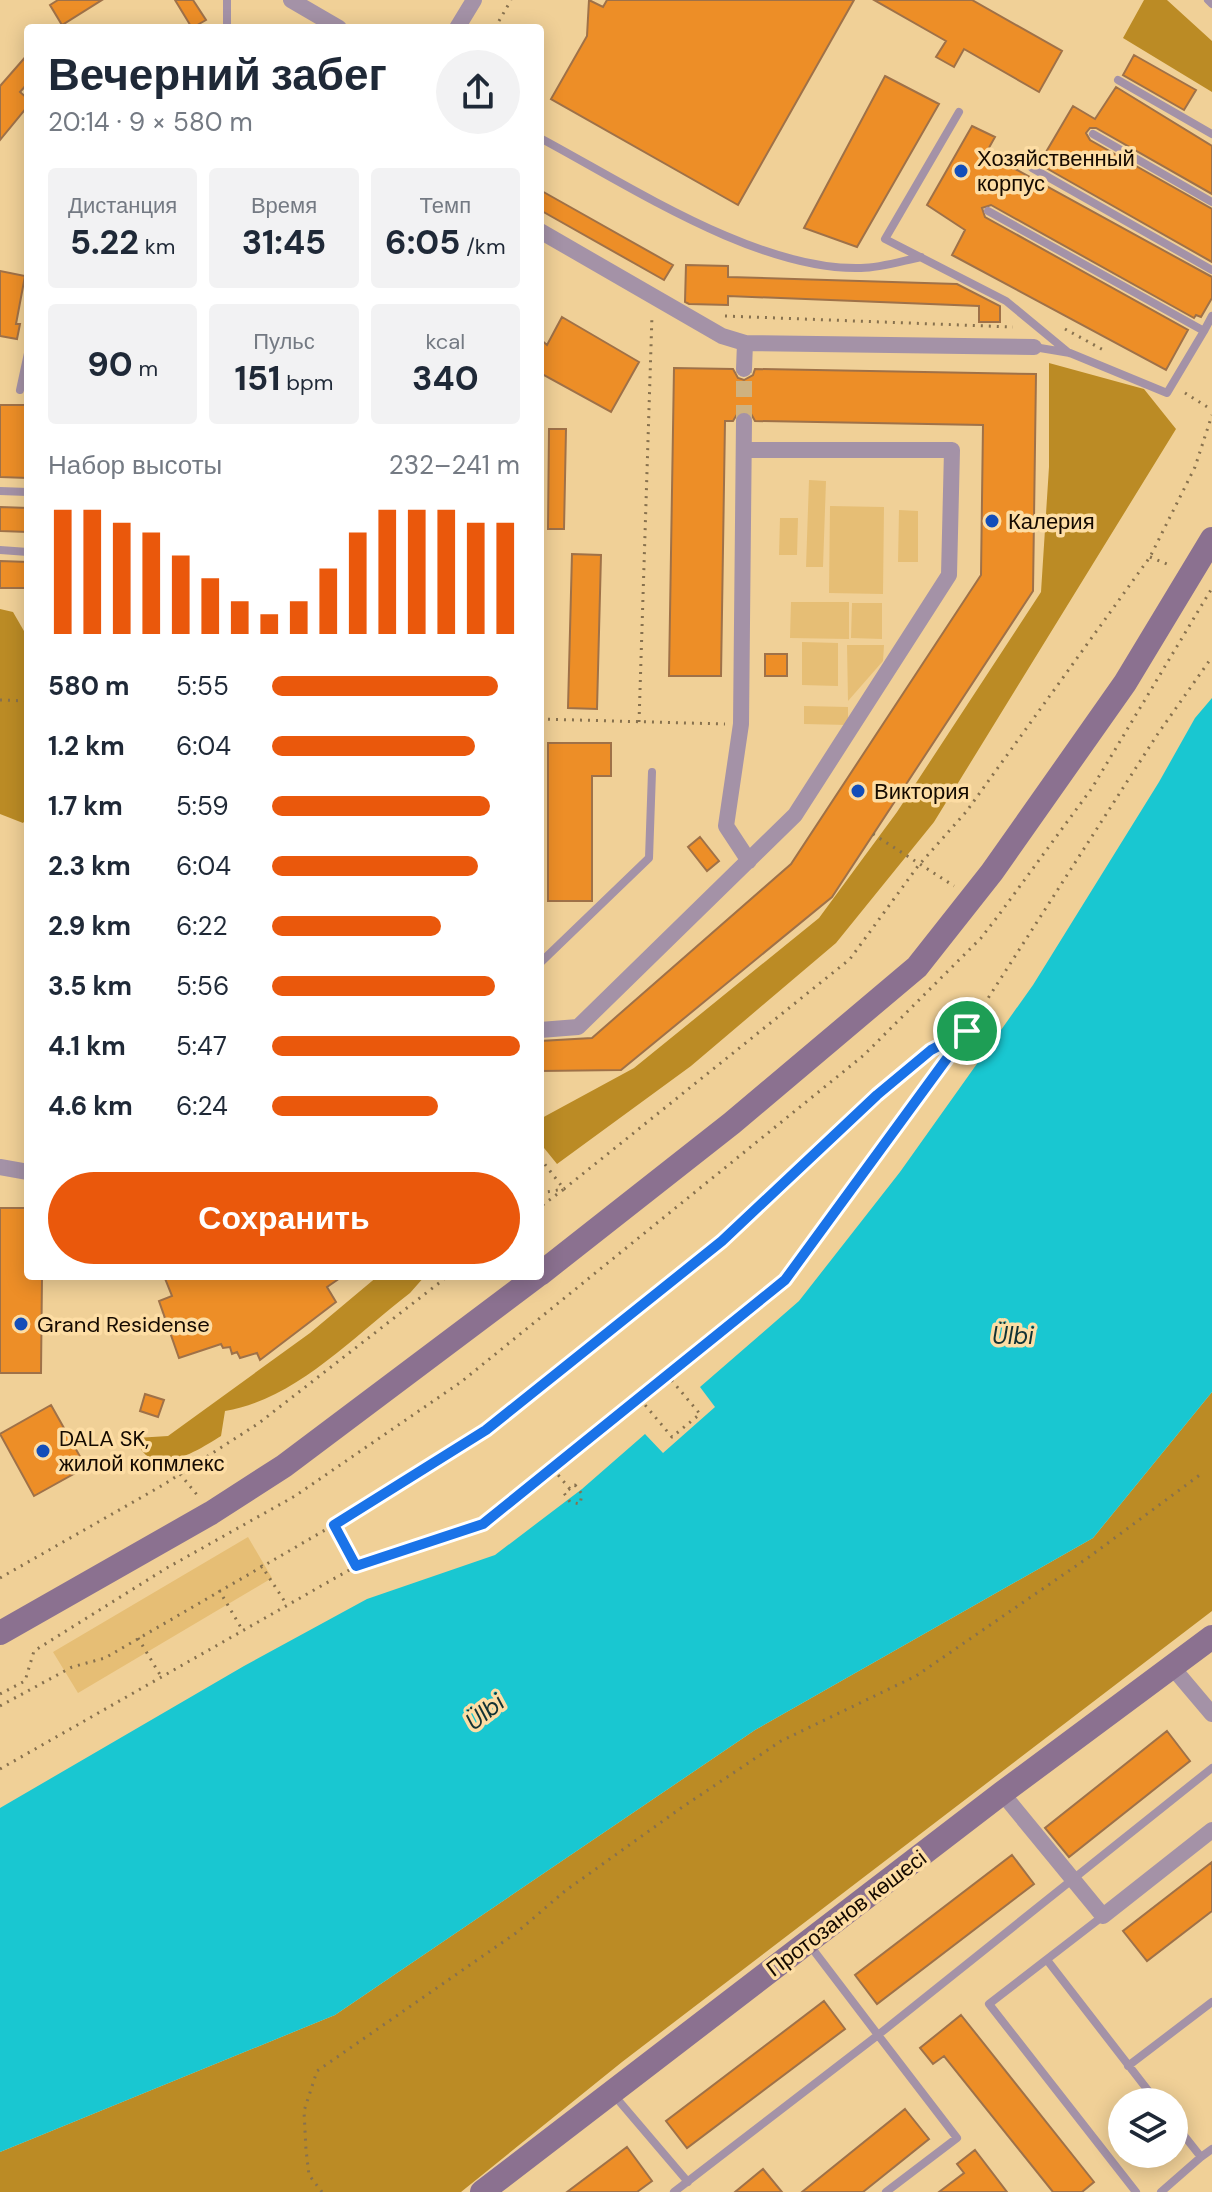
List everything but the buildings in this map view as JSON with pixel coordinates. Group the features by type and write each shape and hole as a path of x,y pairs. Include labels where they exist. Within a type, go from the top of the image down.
{"main road":[{"path":"544,1270 732,1123 917,967 972,898 1125,683 1212,539"},
{"path":"0,1633 211,1513 284,1466 531,1280"},
{"name":"Протозанов көшесі","path":"482,2192 1002,1793 1212,1637"},
{"path":"500,2192 524,2160"}],"street":[{"path":"291,0 332,24"},
{"path":"459,24 474,0"},
{"path":"544,233 722,336 745,343 1034,347"},
{"path":"744,369 745,343"},
{"path":"744,421 741,724 726,826 749,861"},
{"path":"544,1030 578,1027 795,815 949,575 952,450 744,450"},
{"path":"0,1167 24,1171"},
{"path":"1173,1668 1212,1714"},
{"path":"1002,1793 1070,1880 1103,1916 1212,1830"}],"lane":[{"path":"227,0 227,24"},
{"path":"1118,80 1212,134"},
{"path":"959,112 885,239 1006,301 1070,353"},
{"path":"1093,134 1212,202"},
{"path":"544,140 731,239 780,258 861,268 921,257"},
{"path":"1032,168 1212,270"},
{"path":"988,211 1204,331"},
{"path":"1034,347 1070,353 1167,393 1212,316"},
{"path":"20,390 24,372"},
{"path":"0,491 24,492"},
{"path":"0,550 24,552"},
{"path":"544,959 649,858 652,772"},
{"path":"674,2192 878,2035 1212,1768"},
{"path":"1103,1916 989,2004 1136,2192"},
{"path":"807,1943 957,2138 886,2192"},
{"path":"1047,1960 1146,2088"},
{"path":"1128,2066 1212,2002"},
{"path":"612,2092 688,2182"},
{"path":"1188,2141 1201,2157"},
{"path":"1161,2192 1212,2149"}],"path":[{"path":"497,24 511,0"},
{"path":"639,722 648,377 654,295"},
{"path":"544,1204 850,959 918,866 966,812 1150,557 1195,467 1212,415"},
{"path":"0,1769 356,1566 483,1524 785,1280 967,1031 1157,735 1212,657"},
{"path":"0,700 24,701"},
{"path":"544,719 741,724"},
{"path":"873,834 918,866 972,898"},
{"path":"0,1706 72,1667 105,1658 261,1564 334,1525 486,1430 722,1241 887,1086 931,1050 967,1031"},
{"path":"544,1163 564,1189"},
{"path":"544,1192 564,1189"},
{"path":"0,1578 163,1485 259,1423 443,1280"},
{"path":"640,1399 672,1437 700,1414 668,1376"},
{"path":"553,1469 570,1489"},
{"path":"322,2192 309,2175 305,2137 304,2111 317,2071 516,1933 565,1891 681,1808 781,1741 916,1676 1089,1557 1201,1474"},
{"path":"575,1485 582,1494 581,1504 570,1502 564,1493 570,1489 575,1485"},
{"path":"334,1525 356,1566"},
{"path":"261,1564 287,1605"},
{"path":"219,1590 243,1631"},
{"path":"138,1638 162,1678"}],"shaded area":[{"path":"1144,0 1167,0 1212,41 1212,92 1123,38"},
{"path":"1049,363 1144,389 1176,429 934,822 836,943 691,1066 557,1164 544,1148 544,1117 634,1068 819,918 897,812 1041,592 1049,467"},
{"path":"809,480 826,481 823,567 806,567"},
{"path":"830,506 884,507 883,594 829,593"},
{"path":"899,510 918,511 918,562 898,562"},
{"path":"780,518 798,518 797,555 779,555"},
{"path":"791,602 849,602 849,639 790,638"},
{"path":"852,603 882,603 882,639 851,638"},
{"path":"0,609 13,612 24,631 24,822 0,814"},
{"path":"802,642 838,643 838,686 802,685"},
{"path":"847,645 884,645 883,661 848,701"},
{"path":"804,706 848,707 848,725 804,724"},
{"path":"373,1280 421,1280 346,1346 300,1380 276,1394 225,1411 221,1436 174,1459 162,1461 142,1451 136,1438 168,1436 310,1333"},
{"path":"1212,1392 1212,1611 622,2062 461,2192 0,2192 0,2152 335,2015 755,1730 1093,1538"},
{"path":"248,1537 272,1578 78,1693 53,1652"}],"water":[{"name":"Ülbi","path":"1212,698 1212,1392 1093,1538 755,1730 335,2015 0,2152 0,1808 244,1666 367,1599 495,1555 582,1489 645,1434 663,1453 715,1407 700,1387 799,1301 900,1172 1033,985 1159,782 1195,718"}],"tunnel":[{"path":"744,369 744,421"}],"place":[{"name":"Хозяйственный корпус","path":"961,171"},
{"name":"Калерия","path":"992,521"},
{"name":"Виктория","path":"858,791"},
{"name":"Grand Residense","path":"21,1324"},
{"name":"DALA SK, жилой копмлекс","path":"43,1451"}],"route":[{"path":"967,1031 785,1280 483,1524 356,1566 334,1525 486,1430 722,1241 877,1095 931,1050 967,1031"}]}
